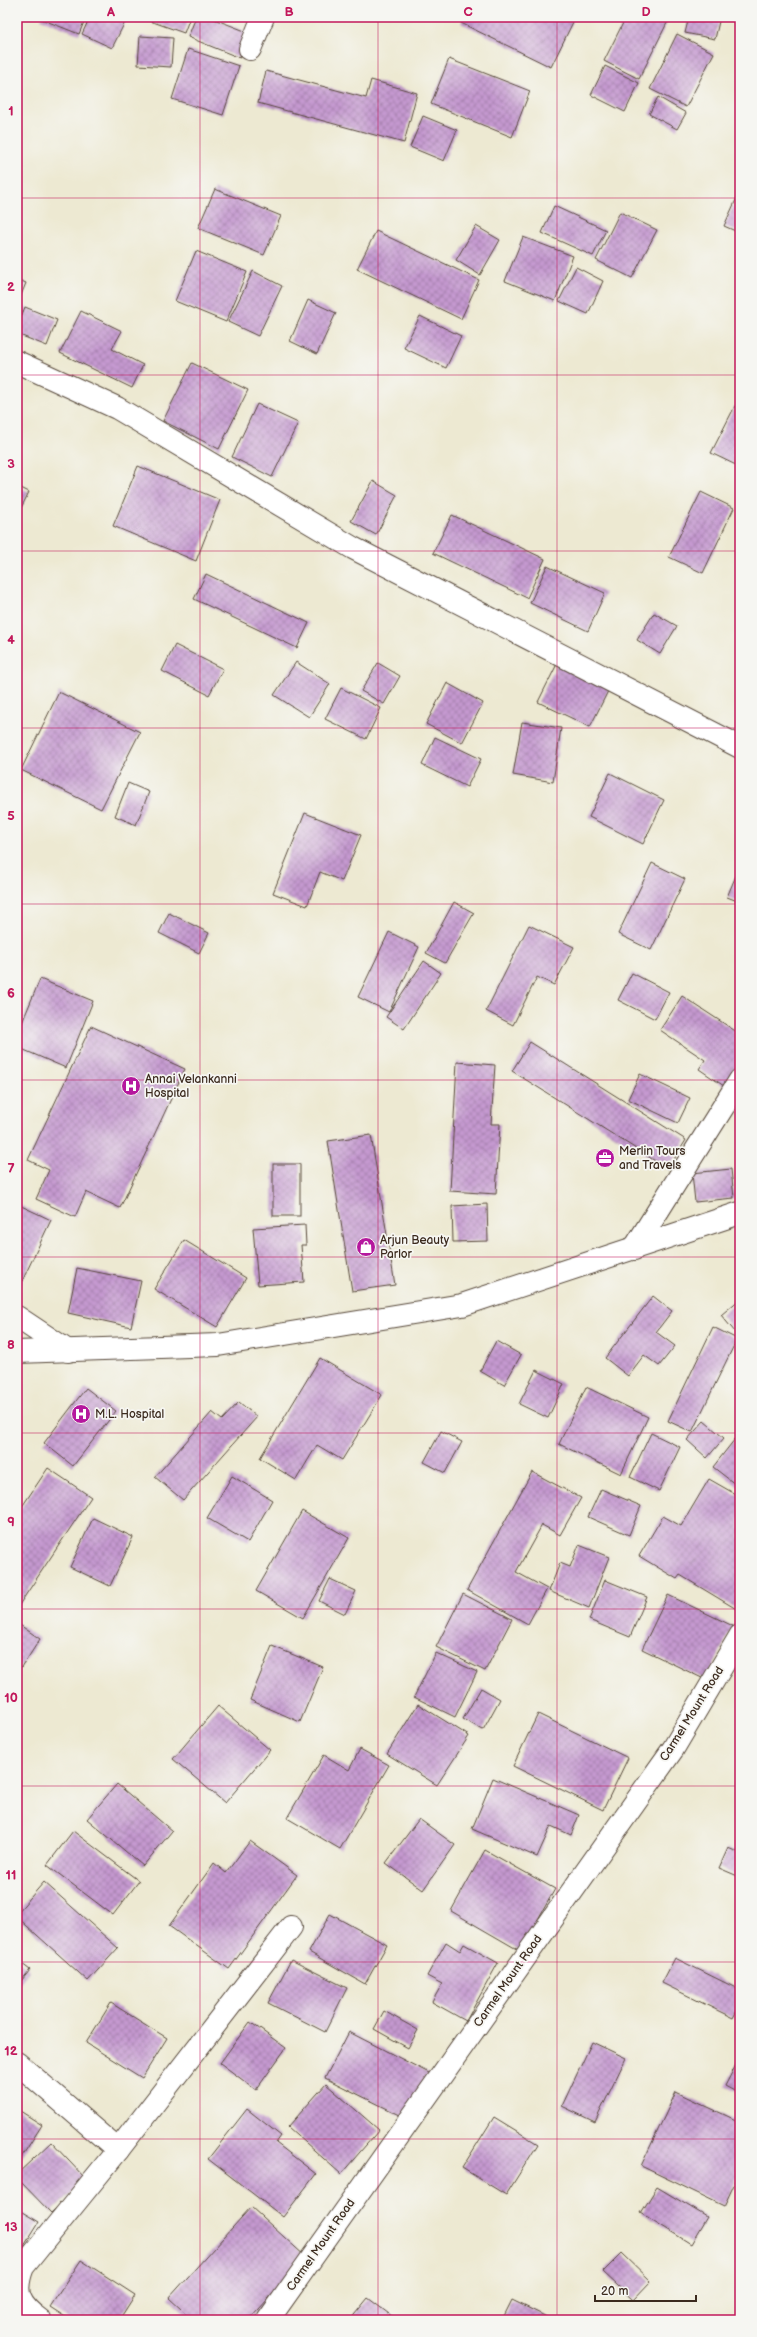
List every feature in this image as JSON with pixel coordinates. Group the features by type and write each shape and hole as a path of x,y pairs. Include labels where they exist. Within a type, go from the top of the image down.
{"street":[{"path":"250,49 263,17"},
{"path":"17,362 117,408 353,548 740,747"},
{"path":"634,1249 740,1080"},
{"path":"17,1352 218,1345 462,1304 634,1249 740,1213"},
{"path":"17,1317 68,1351"},
{"name":"Carmel Mount Road","path":"268,2320 673,1749 740,1636"},
{"path":"40,2320 27,2311 20,2300 19,2278 23,2268 118,2150 291,1927"},
{"path":"17,2063 118,2150"}],"building":[{"path":"42,17 86,17 79,34 41,19"},
{"path":"90,17 127,18 112,48 82,34"},
{"path":"139,17 190,17 184,33"},
{"path":"196,17 209,17 250,33 240,58 188,37"},
{"path":"464,17 564,17 573,22 551,67 461,23"},
{"path":"626,17 670,17 639,79 604,61"},
{"path":"689,17 720,17 715,39 685,33"},
{"path":"677,34 714,53 686,107 650,89"},
{"path":"140,36 173,38 171,67 138,65"},
{"path":"188,49 239,66 223,115 172,99"},
{"path":"449,59 530,91 512,137 431,104"},
{"path":"605,66 639,83 625,112 591,95"},
{"path":"266,71 366,98 371,80 417,93 404,143 258,103"},
{"path":"658,97 686,113 677,129 649,114"},
{"path":"423,116 457,130 444,161 410,147"},
{"path":"215,189 281,216 264,255 198,228"},
{"path":"740,191 740,233 724,226"},
{"path":"554,206 606,230 593,256 542,233"},
{"path":"620,212 657,230 632,278 596,260"},
{"path":"476,226 500,240 480,275 456,260"},
{"path":"376,231 479,280 461,319 357,269"},
{"path":"523,237 573,256 555,301 505,281"},
{"path":"196,251 247,272 226,322 175,301"},
{"path":"576,267 603,281 588,314 559,301"},
{"path":"253,271 282,286 258,336 228,322"},
{"path":"17,279 26,283 17,305"},
{"path":"308,300 336,313 317,354 290,341"},
{"path":"25,307 57,320 47,346 17,334 17,327"},
{"path":"81,311 122,331 112,349 143,365 132,388 60,353"},
{"path":"420,316 461,336 446,368 404,348"},
{"path":"192,363 248,390 219,449 163,421"},
{"path":"257,404 298,423 272,477 232,457"},
{"path":"735,406 740,408 740,467 711,453"},
{"path":"138,466 220,500 196,561 113,526"},
{"path":"373,481 397,495 376,535 351,521"},
{"path":"17,486 29,492 17,516"},
{"path":"701,492 734,508 703,573 669,557"},
{"path":"452,515 545,559 527,598 433,553"},
{"path":"547,566 605,593 588,631 530,603"},
{"path":"206,574 309,623 297,648 194,599"},
{"path":"654,613 677,626 660,654 637,640"},
{"path":"175,645 223,669 209,695 162,671"},
{"path":"560,658 612,683 590,727 538,702"},
{"path":"296,662 330,684 309,717 274,695"},
{"path":"378,663 400,676 384,704 361,691"},
{"path":"447,683 483,703 462,743 426,724"},
{"path":"341,688 381,708 366,739 325,719"},
{"path":"59,692 140,732 101,809 21,770"},
{"path":"522,722 561,728 553,782 513,775"},
{"path":"435,737 481,759 467,787 422,765"},
{"path":"610,773 664,800 643,844 589,817"},
{"path":"128,783 149,792 136,825 115,816"},
{"path":"305,813 361,835 342,881 320,872 307,906 273,893"},
{"path":"652,863 685,879 651,950 618,934"},
{"path":"740,866 740,902 727,897"},
{"path":"454,902 474,913 445,963 426,953"},
{"path":"169,913 209,933 199,953 159,933"},
{"path":"529,925 574,947 554,985 537,977 513,1025 486,1011"},
{"path":"389,932 419,947 389,1012 358,997"},
{"path":"424,961 441,973 404,1029 386,1017"},
{"path":"632,973 669,992 655,1019 618,1000"},
{"path":"40,979 93,1001 66,1068 17,1047 17,1035"},
{"path":"682,996 740,1034 740,1062 724,1086 699,1069 705,1060 660,1030"},
{"name":"Annai Velankanni Hospital","path":"91,1026 185,1069 120,1208 86,1192 75,1217 36,1199 49,1170 28,1160"},
{"path":"530,1042 686,1140 668,1169 512,1071"},
{"path":"457,1062 495,1065 491,1124 500,1124 496,1194 450,1191"},
{"path":"640,1074 690,1098 678,1123 628,1099"},
{"name":"Arjun Beauty Parlor","path":"371,1135 395,1285 352,1291 328,1141"},
{"path":"273,1164 300,1164 300,1216 273,1216"},
{"path":"731,1169 734,1198 695,1202 692,1173"},
{"path":"17,1204 51,1220 17,1292"},
{"path":"487,1204 488,1241 453,1242 452,1206"},
{"path":"305,1225 306,1245 301,1245 304,1282 258,1285 253,1228"},
{"path":"184,1240 246,1278 217,1327 154,1289"},
{"path":"77,1268 141,1281 131,1327 68,1313"},
{"path":"653,1296 672,1311 656,1332 675,1346 659,1366 644,1355 628,1376 605,1358"},
{"path":"740,1299 740,1338 721,1315"},
{"path":"713,1327 737,1339 692,1432 668,1421"},
{"path":"496,1341 521,1355 504,1385 480,1371"},
{"path":"320,1358 382,1395 342,1460 317,1445 296,1480 260,1458"},
{"path":"536,1370 564,1384 548,1418 519,1404"},
{"path":"586,1387 648,1417 621,1474 559,1444"},
{"path":"86,1388 116,1411 73,1466 44,1443"},
{"path":"239,1402 257,1417 183,1500 155,1477 212,1412 222,1420"},
{"path":"704,1421 724,1438 707,1458 687,1440"},
{"path":"441,1431 462,1442 445,1473 424,1462"},
{"path":"651,1433 680,1447 659,1491 630,1477"},
{"path":"735,1439 740,1444 740,1488 713,1467"},
{"path":"48,1468 91,1497 17,1608 17,1514"},
{"path":"532,1472 581,1498 560,1535 542,1525 516,1572 547,1589 528,1624 467,1590"},
{"path":"232,1476 272,1500 248,1542 207,1518"},
{"path":"709,1479 737,1495 740,1491 740,1607 738,1610 680,1575 677,1579 639,1556 663,1516 681,1526"},
{"path":"601,1489 641,1506 629,1535 588,1517"},
{"path":"302,1511 349,1538 303,1618 256,1591"},
{"path":"93,1518 133,1537 110,1586 70,1567"},
{"path":"579,1545 609,1557 589,1608 549,1591 560,1563 570,1567"},
{"path":"330,1579 356,1591 345,1614 319,1601"},
{"path":"605,1580 647,1597 630,1637 589,1620"},
{"path":"463,1594 512,1619 485,1671 436,1647"},
{"path":"668,1595 733,1626 706,1680 642,1649"},
{"path":"17,1623 40,1639 22,1667 17,1664"},
{"path":"272,1646 323,1667 300,1722 250,1700"},
{"path":"436,1653 477,1672 455,1717 414,1697"},
{"path":"481,1688 500,1699 483,1730 463,1719"},
{"path":"418,1704 469,1736 437,1785 387,1754"},
{"path":"218,1706 270,1750 225,1803 173,1759"},
{"path":"538,1714 628,1758 603,1810 513,1766"},
{"path":"360,1749 389,1765 340,1849 287,1818 324,1755 349,1770"},
{"path":"493,1778 579,1815 571,1835 551,1826 537,1857 472,1829"},
{"path":"117,1784 172,1831 143,1866 87,1819"},
{"path":"419,1819 455,1845 423,1890 386,1863"},
{"path":"73,1831 139,1881 113,1915 47,1865"},
{"path":"250,1841 297,1875 229,1969 169,1926 214,1863 226,1873"},
{"path":"728,1848 740,1853 740,1877 719,1868"},
{"path":"485,1850 555,1889 520,1951 451,1911"},
{"path":"44,1882 118,1948 88,1981 17,1917 17,1913"},
{"path":"330,1914 387,1945 365,1984 309,1952"},
{"path":"446,1942 460,1951 464,1944 498,1963 466,2021 432,2002 442,1984 427,1976"},
{"path":"675,1958 740,1990 740,2005 733,2018 662,1983"},
{"path":"17,1960 30,1970 17,1986"},
{"path":"291,1960 347,1988 325,2032 268,2003"},
{"path":"111,2003 167,2038 142,2078 86,2043"},
{"path":"384,2011 418,2030 408,2048 374,2029"},
{"path":"250,2022 286,2048 256,2090 220,2063"},
{"path":"349,2032 431,2074 408,2119 325,2078"},
{"path":"592,2042 626,2058 595,2122 562,2106"},
{"path":"740,2057 740,2094 725,2086"},
{"path":"326,2084 379,2130 341,2174 288,2127"},
{"path":"676,2092 740,2122 740,2172 724,2206 641,2166"},
{"path":"17,2109 42,2125 17,2164"},
{"path":"247,2109 281,2136 276,2143 316,2174 283,2217 208,2159"},
{"path":"494,2117 538,2144 506,2195 462,2168"},
{"path":"51,2142 86,2179 51,2213 17,2178 17,2174"},
{"path":"657,2187 707,2217 691,2244 641,2213"},
{"path":"251,2207 306,2257 249,2320 193,2320 169,2298"},
{"path":"17,2209 39,2222 17,2257"},
{"path":"622,2253 651,2281 633,2300 603,2272"},
{"path":"81,2260 135,2295 119,2320 70,2320 50,2307"},
{"path":"368,2298 397,2320 350,2320"},
{"path":"512,2300 549,2318 548,2320 502,2320"}],"place":[{"name":"Annai Velankanni Hospital","path":"131,1086"},
{"name":"Merlin Tours and Travels","path":"605,1158"},
{"name":"Arjun Beauty Parlor","path":"366,1247"},
{"name":"M.L. Hospital","path":"81,1414"}]}
